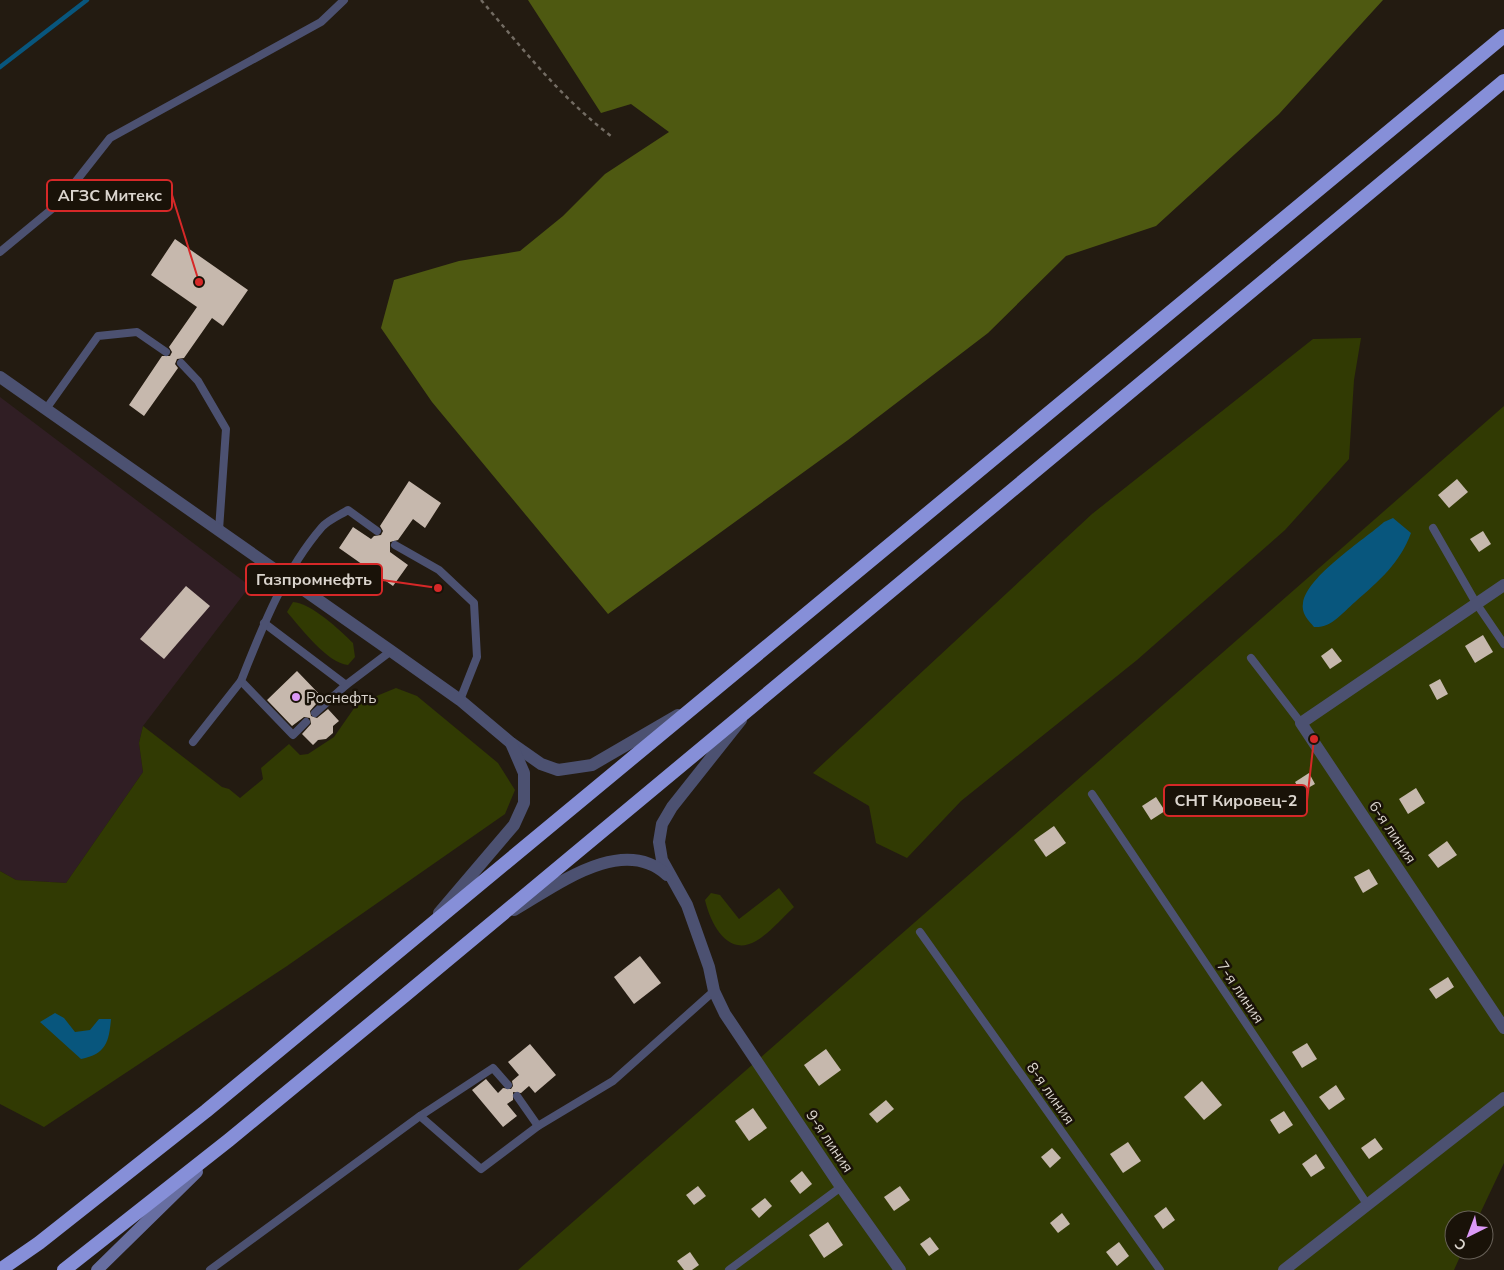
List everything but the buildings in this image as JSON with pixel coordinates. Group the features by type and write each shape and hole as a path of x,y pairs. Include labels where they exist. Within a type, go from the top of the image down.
{"highway":[{"path":"0,1270 40,1243 206,1111 1504,36"},
{"path":"64,1270 229,1140 1504,82"}],"main road":[{"path":"97,1270 229,1140"}],"street":[{"path":"0,377 392,651 460,700 511,744 542,764 558,770 576,769 592,765 702,701"},
{"path":"1301,722 1504,585"},
{"name":"9-я линия","path":"749,709 672,807 662,824 659,842 662,860 687,905 709,967 714,991 725,1014 841,1187 900,1270"},
{"name":"6-я линия","path":"1301,722 1504,1028"},
{"path":"429,925 514,825 524,803 524,773 511,744"},
{"path":"498,918 590,868 615,860 630,859 657,866 676,884"},
{"path":"1284,1270 1504,1098"}],"lane":[{"path":"0,252 58,204 110,138 321,22 344,0"},
{"path":"46,410 98,336 137,332 166,352"},
{"path":"181,363 198,381 226,429 218,530"},
{"path":"193,742 241,681 264,623 287,577 323,526 348,510 377,531"},
{"path":"1432,528 1476,603 1504,644"},
{"path":"395,545 439,570 474,603 477,657 460,700"},
{"path":"264,623 346,685"},
{"path":"315,713 346,685 392,651"},
{"name":"6-я линия","path":"1251,658 1301,722"},
{"path":"241,681 293,735 306,722"},
{"name":"7-я линия","path":"1092,794 1367,1204"},
{"name":"8-я линия","path":"920,932 1160,1270"},
{"path":"420,1116 481,1169 538,1126 613,1081 714,991"},
{"path":"210,1270 420,1116 493,1068 508,1085"},
{"path":"518,1096 538,1126"},
{"path":"729,1270 841,1187"}],"path":[{"path":"480,0 587,118 611,136"}],"shaded area":[{"path":"0,397 250,586 143,726 139,743 143,772 66,883 16,880 0,871"}],"green space":[{"path":"528,0 1383,0 1279,114 1156,226 1066,256 988,333 848,440 608,614 432,402 381,328 394,280 459,261 520,251 563,216 605,174 669,132 631,104 601,113"},
{"path":"1361,338 1354,380 1349,459 1285,530 1137,660 961,801 907,858 876,843 869,806 813,773 1092,514 1313,339"},
{"path":"1504,406 1504,1163 1482,1210 1444,1210 1444,1260 1458,1260 1454,1270 518,1270"},
{"path":"293,602 316,612 353,643 355,657 348,665 340,663 323,652 307,635 287,612"},
{"path":"396,688 417,696 498,763 515,790 505,814 287,966 44,1127 0,1104 0,871 16,880 66,883 143,772 139,743 143,726 222,787 229,789 240,798 263,779 261,768 289,744 300,755 308,754 334,737 357,704"},
{"path":"779,888 794,907 766,934 746,945 736,945 728,941 716,927 707,909 705,900 711,893 720,895 739,919"}],"water":[{"path":"1393,518 1411,533 1395,562 1380,579 1336,619 1326,625 1314,627 1303,610 1303,603 1315,581 1351,548 1384,522"},
{"path":"55,1013 64,1018 75,1032 90,1030 99,1019 111,1019 105,1046 96,1054 81,1059 40,1022"}],"waterway":[{"path":"0,67 87,0"}],"place":[{"name":"АГЗС Митекс","path":"199,282"},
{"name":"Газпромнефть","path":"438,588"},
{"name":"Роснефть","path":"296,697"},
{"name":"СНТ Кировец-2","path":"1314,739"}]}
